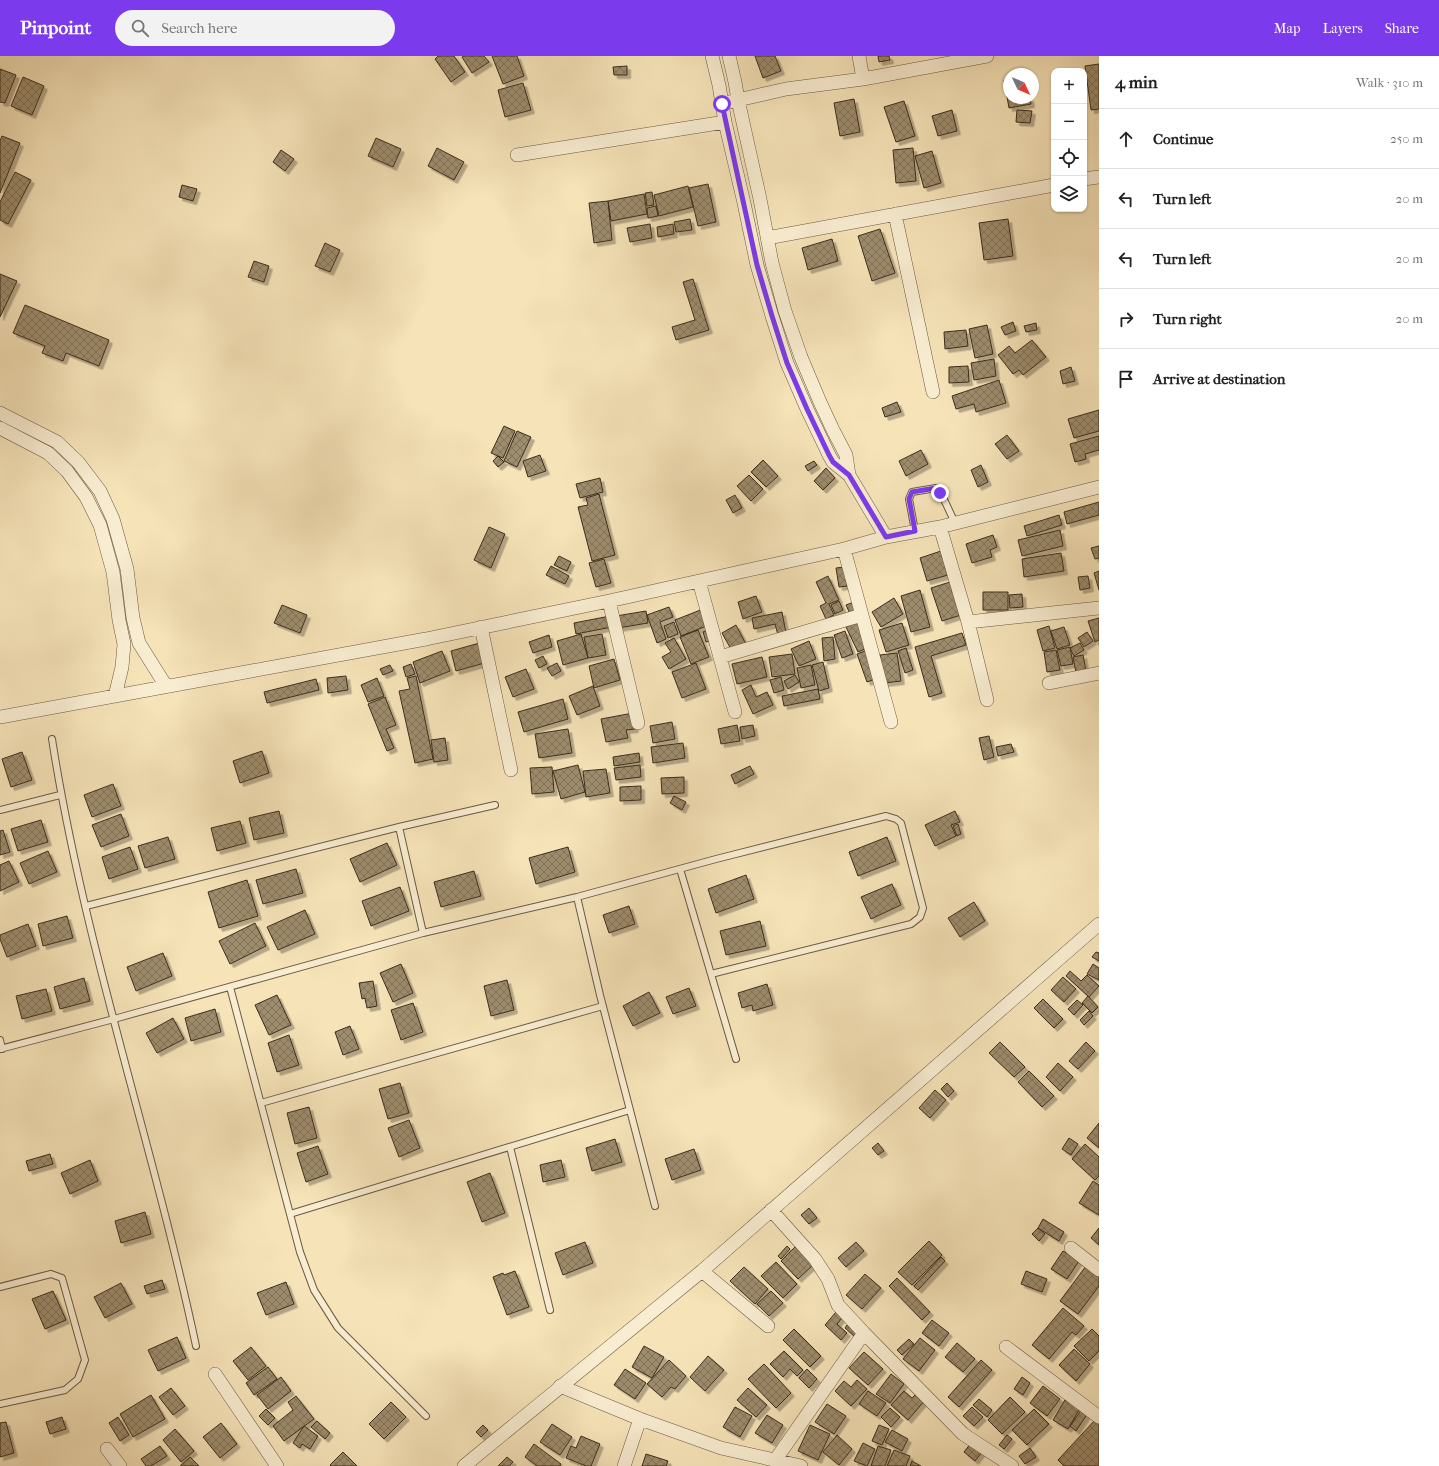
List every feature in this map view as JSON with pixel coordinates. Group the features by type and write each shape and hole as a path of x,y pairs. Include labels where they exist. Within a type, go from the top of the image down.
{"street":[{"path":"712,56 720,85 725,122 757,265 787,363 829,455 833,462 849,475 886,537"},
{"path":"728,56 735,82 767,238 785,311 801,357 833,430 846,455 849,475"},
{"path":"859,56 863,79"},
{"path":"722,104 786,89 863,79 987,56"},
{"path":"517,155 725,122"},
{"path":"1087,179 1099,177"},
{"path":"767,238 1051,186"},
{"path":"895,214 933,392"},
{"path":"0,412 57,442 78,462 100,491 113,520 127,569 133,618 139,643 166,686"},
{"path":"0,428 48,453 67,471 82,492 100,525 113,572 119,620 124,644 122,667 115,696"},
{"path":"48,453 57,442"},
{"path":"0,717 418,640 609,601 844,549 886,537 940,527 1099,487"},
{"path":"100,525 113,520"},
{"path":"940,527 968,622 987,700"},
{"path":"844,549 891,722"},
{"path":"699,581 735,712"},
{"path":"609,601 638,723"},
{"path":"968,622 1099,608"},
{"path":"720,657 862,614"},
{"path":"481,627 511,770"},
{"path":"1049,683 1099,673"},
{"path":"464,1466 702,1271 1099,924"},
{"path":"771,1210 815,1259 828,1279 838,1305 963,1434 1012,1466"},
{"path":"1071,1248 1099,1270"},
{"path":"702,1271 768,1326"},
{"path":"776,1459 864,1332"},
{"path":"1006,1347 1099,1417"},
{"path":"215,1374 276,1466"},
{"path":"560,1386 640,1419 721,1448 776,1459 801,1466"},
{"path":"624,1466 640,1419"},
{"path":"107,1449 120,1466"}],"lane":[{"path":"915,531 909,499 912,492 936,488 955,523"},
{"path":"52,739 60,795 86,906 183,1285 196,1346"},
{"path":"0,810 60,795"},
{"path":"86,906 495,804"},
{"path":"0,1040 1,1049 423,933 577,897 886,816 896,819 901,823 923,908 920,917 911,924 711,974"},
{"path":"399,827 423,933"},
{"path":"680,869 736,1059"},
{"path":"577,897 603,1006 655,1206"},
{"path":"230,987 300,1252 314,1290 338,1328 426,1416"},
{"path":"261,1103 603,1006"},
{"path":"290,1214 630,1110"},
{"path":"510,1147 550,1310"},
{"path":"0,1287 51,1274 62,1278 85,1360 78,1379 65,1390 0,1404"}],"building":[{"path":"438,56 454,56 465,72 451,82 435,59"},
{"path":"484,56 489,62 472,73 462,57"},
{"path":"492,56 517,56 524,76 503,84"},
{"path":"755,56 775,56 781,71 763,78"},
{"path":"878,56 889,56 890,60 879,62"},
{"path":"1099,64 1099,109 1091,110 1087,81 1087,68 1085,68 1085,66"},
{"path":"627,66 627,75 614,75 613,67"},
{"path":"0,69 16,75 5,103 0,102"},
{"path":"23,77 44,86 32,115 11,106"},
{"path":"523,83 531,110 505,117 498,90"},
{"path":"854,99 860,132 840,136 834,103"},
{"path":"904,101 915,136 896,142 884,107"},
{"path":"1008,104 1031,104 1009,108"},
{"path":"952,110 957,131 938,136 932,116"},
{"path":"1017,110 1032,111 1030,123 1016,122"},
{"path":"2,136 20,143 0,193 0,141"},
{"path":"376,138 401,149 393,167 368,156"},
{"path":"437,148 464,162 454,180 428,166"},
{"path":"913,148 916,181 896,183 893,150"},
{"path":"281,150 294,159 285,171 273,162"},
{"path":"932,151 941,183 924,188 915,156"},
{"path":"15,172 31,180 8,224 0,220 0,202"},
{"path":"708,184 716,222 698,226 689,188"},
{"path":"182,185 197,189 193,201 179,197"},
{"path":"688,186 693,207 659,216 654,195"},
{"path":"652,192 654,205 647,206 645,193"},
{"path":"644,194 647,214 611,221 608,201"},
{"path":"608,201 612,240 594,243 589,203"},
{"path":"656,206 658,216 648,218 647,208"},
{"path":"690,219 692,230 676,232 674,222"},
{"path":"1008,219 1013,256 984,260 979,223"},
{"path":"650,224 652,238 630,242 627,228"},
{"path":"673,224 674,234 658,237 657,227"},
{"path":"880,229 895,273 872,281 858,236"},
{"path":"832,239 838,261 808,270 802,248"},
{"path":"325,243 340,250 330,272 315,266"},
{"path":"254,261 269,266 264,282 248,277"},
{"path":"0,274 17,281 0,317"},
{"path":"693,279 709,330 676,340 672,327 695,320 683,282"},
{"path":"25,305 109,340 99,366 66,353 63,361 42,353 45,346 13,333"},
{"path":"1013,322 1016,331 1005,335 1001,327"},
{"path":"1036,323 1037,330 1026,332 1024,326"},
{"path":"987,325 993,354 975,358 969,329"},
{"path":"966,330 968,346 945,349 944,332"},
{"path":"1032,340 1046,357 1023,375 1019,370 1013,374 998,355 1009,346 1015,353"},
{"path":"994,359 996,376 974,380 971,363"},
{"path":"968,366 969,382 949,383 949,367"},
{"path":"1071,367 1075,381 1063,384 1060,371"},
{"path":"999,380 1006,403 976,412 974,404 956,409 952,396"},
{"path":"897,402 901,412 885,417 882,408"},
{"path":"1099,410 1099,431 1074,438 1068,419"},
{"path":"504,426 515,431 503,458 491,453"},
{"path":"517,431 531,437 517,467 504,461"},
{"path":"1007,435 1019,451 1007,459 995,444"},
{"path":"1099,436 1099,450 1085,454 1086,459 1075,462 1070,444"},
{"path":"921,450 928,464 906,476 899,461"},
{"path":"540,455 546,471 528,477 523,461"},
{"path":"498,456 504,462 498,467 493,461"},
{"path":"763,460 778,476 766,487 751,472"},
{"path":"814,461 817,465 808,471 805,466"},
{"path":"981,465 988,482 978,487 971,470"},
{"path":"826,468 835,478 823,490 814,481"},
{"path":"749,475 763,489 751,501 737,486"},
{"path":"600,478 603,492 580,498 576,484"},
{"path":"599,494 615,555 592,561 578,507 588,505 586,498"},
{"path":"735,495 742,508 733,513 726,500"},
{"path":"1099,502 1099,515 1067,524 1064,512"},
{"path":"1059,515 1062,525 1027,536 1024,526"},
{"path":"489,527 505,534 491,568 474,560"},
{"path":"1060,530 1063,546 1022,556 1018,540"},
{"path":"993,535 997,547 990,550 992,557 972,563 966,544"},
{"path":"1099,546 1099,558 1095,559 1091,548"},
{"path":"941,551 948,575 927,581 920,558"},
{"path":"1061,553 1064,571 1024,577 1022,559"},
{"path":"559,556 571,562 567,571 554,565"},
{"path":"604,559 611,583 596,587 589,563"},
{"path":"551,566 569,576 565,584 546,575"},
{"path":"844,567 847,586 839,587 836,568"},
{"path":"1099,571 1099,590 1094,573"},
{"path":"828,576 839,600 829,604 834,615 826,619 820,606 826,603 816,582"},
{"path":"1088,576 1090,588 1080,590 1078,577"},
{"path":"950,582 961,615 942,621 931,588"},
{"path":"920,590 930,627 911,632 901,596"},
{"path":"983,592 1008,592 1008,610 983,610"},
{"path":"1022,594 1023,607 1010,608 1009,595"},
{"path":"756,596 762,612 743,619 738,602"},
{"path":"894,598 903,614 881,627 872,612"},
{"path":"839,601 843,610 835,614 831,605"},
{"path":"854,602 858,611 850,614 846,605"},
{"path":"282,605 307,615 300,633 274,623"},
{"path":"669,607 673,617 660,622 666,639 657,643 647,615"},
{"path":"703,609 709,625 681,636 675,620"},
{"path":"646,611 648,623 618,628 616,616"},
{"path":"782,612 786,633 778,635 775,624 754,629 752,618"},
{"path":"610,616 612,627 576,634 574,623"},
{"path":"1099,618 1099,640 1095,642 1088,621"},
{"path":"674,622 678,634 668,638 664,626"},
{"path":"858,622 869,647 858,652 846,627"},
{"path":"902,623 909,645 886,652 879,630"},
{"path":"736,625 746,644 732,651 722,633"},
{"path":"1049,626 1055,648 1043,651 1037,630"},
{"path":"1064,627 1070,645 1057,649 1051,631"},
{"path":"710,629 713,640 706,642 703,632"},
{"path":"698,630 709,657 691,664 680,637"},
{"path":"845,631 853,654 842,658 834,635"},
{"path":"1087,632 1093,641 1084,647 1078,638"},
{"path":"962,633 966,645 931,656 942,693 929,697 915,647"},
{"path":"581,634 588,658 563,665 557,641"},
{"path":"602,634 606,655 588,658 584,637"},
{"path":"549,635 552,647 533,653 529,642"},
{"path":"833,637 835,659 824,661 822,638"},
{"path":"674,638 686,659 669,669 662,657 671,652 665,643"},
{"path":"809,641 816,659 799,666 791,649"},
{"path":"483,642 488,662 456,671 451,651"},
{"path":"1080,643 1084,650 1074,656 1070,648"},
{"path":"1070,647 1073,664 1061,666 1057,650"},
{"path":"906,648 913,670 905,673 898,651"},
{"path":"868,650 878,678 867,682 857,654"},
{"path":"1056,650 1060,670 1047,672 1044,652"},
{"path":"442,651 450,671 420,683 413,662"},
{"path":"897,653 901,681 884,683 880,655"},
{"path":"792,654 795,674 772,677 769,657"},
{"path":"1083,655 1086,671 1076,673 1073,657"},
{"path":"543,656 547,664 539,668 535,660"},
{"path":"762,657 767,677 737,684 732,664"},
{"path":"614,659 620,680 594,688 589,666"},
{"path":"823,662 829,688 819,691 812,665"},
{"path":"557,663 561,671 552,676 547,668"},
{"path":"696,663 706,689 682,698 672,672"},
{"path":"411,664 415,674 406,677 403,667"},
{"path":"390,665 393,671 383,675 380,669"},
{"path":"811,665 815,685 801,688 797,668"},
{"path":"526,669 534,689 513,697 505,677"},
{"path":"795,675 799,682 788,689 784,681"},
{"path":"346,676 348,690 328,693 327,678"},
{"path":"416,676 433,759 415,763 399,691 410,689 407,678"},
{"path":"781,677 784,690 774,693 770,680"},
{"path":"377,678 384,696 368,702 361,685"},
{"path":"316,679 319,690 267,703 264,692"},
{"path":"751,685 756,697 767,692 773,705 753,714 742,690"},
{"path":"593,686 600,706 577,715 569,696"},
{"path":"818,689 820,699 784,706 782,696"},
{"path":"385,697 396,725 386,729 394,748 387,751 368,704"},
{"path":"563,699 568,719 524,732 518,712"},
{"path":"633,713 635,729 626,730 628,738 606,742 601,719"},
{"path":"672,722 675,739 653,743 650,726"},
{"path":"737,725 740,741 721,744 718,729"},
{"path":"753,725 755,736 742,739 740,727"},
{"path":"568,729 572,753 539,758 535,734"},
{"path":"989,736 994,757 984,760 979,738"},
{"path":"445,738 448,760 434,762 431,740"},
{"path":"683,743 685,758 653,763 651,747"},
{"path":"1011,744 1014,752 998,756 996,747"},
{"path":"262,751 269,773 240,783 233,761"},
{"path":"22,752 32,780 11,787 2,759"},
{"path":"639,753 640,762 614,766 613,757"},
{"path":"578,765 585,792 561,799 553,771"},
{"path":"640,765 641,777 616,780 614,768"},
{"path":"750,766 754,774 735,784 731,775"},
{"path":"552,767 554,792 532,794 530,768"},
{"path":"606,769 610,793 586,797 583,771"},
{"path":"684,777 684,793 662,794 661,778"},
{"path":"113,784 121,806 92,817 84,795"},
{"path":"641,786 641,800 620,801 620,787"},
{"path":"674,796 686,802 682,810 670,803"},
{"path":"279,811 284,833 254,840 249,818"},
{"path":"955,811 960,822 951,825 956,836 935,846 925,825"},
{"path":"121,814 129,836 101,847 92,825"},
{"path":"41,820 48,842 18,851 11,829"},
{"path":"240,821 246,843 217,851 211,828"},
{"path":"958,824 961,834 957,836 953,826"},
{"path":"3,830 10,852 0,855 0,831"},
{"path":"168,837 175,859 145,868 138,846"},
{"path":"887,837 896,861 858,876 849,852"},
{"path":"387,843 397,865 360,882 350,859"},
{"path":"130,847 138,869 109,879 102,857"},
{"path":"568,847 575,872 536,884 529,858"},
{"path":"48,851 57,872 29,884 20,863"},
{"path":"9,861 19,882 0,891 0,865"},
{"path":"296,869 303,893 263,904 256,880"},
{"path":"474,871 481,896 441,907 434,882"},
{"path":"746,875 754,899 716,913 708,889"},
{"path":"247,880 258,916 219,928 208,892"},
{"path":"892,884 901,905 871,919 861,897"},
{"path":"400,887 409,911 371,926 362,901"},
{"path":"974,902 985,921 960,937 948,918"},
{"path":"629,906 635,924 609,933 603,915"},
{"path":"305,910 315,934 278,950 267,927"},
{"path":"67,916 73,938 43,946 38,924"},
{"path":"760,921 766,946 726,955 720,931"},
{"path":"255,923 266,946 230,964 219,941"},
{"path":"28,924 36,946 7,957 0,939 0,935"},
{"path":"1096,952 1099,953 1099,961 1092,957"},
{"path":"163,953 172,976 136,991 127,967"},
{"path":"401,964 413,993 393,1002 380,973"},
{"path":"1093,964 1099,968 1099,980 1087,974"},
{"path":"1070,971 1081,981 1087,975 1099,986 1089,997 1066,976"},
{"path":"1063,977 1076,989 1064,1002 1051,990"},
{"path":"84,978 90,1001 60,1009 54,987"},
{"path":"507,980 514,1010 491,1016 484,986"},
{"path":"373,981 377,1006 367,1008 365,998 362,999 359,983"},
{"path":"767,984 773,1005 753,1011 752,1005 742,1008 738,993"},
{"path":"689,988 696,1006 673,1014 666,997"},
{"path":"46,989 52,1011 22,1019 16,996"},
{"path":"649,992 660,1013 633,1026 623,1006"},
{"path":"277,995 291,1025 269,1035 255,1005"},
{"path":"1088,996 1098,1007 1092,1013 1082,1003"},
{"path":"1043,999 1063,1019 1054,1028 1034,1008"},
{"path":"1077,1000 1083,1005 1074,1015 1068,1009"},
{"path":"413,1003 423,1032 401,1040 391,1010"},
{"path":"215,1009 221,1032 191,1041 185,1018"},
{"path":"1089,1011 1093,1016 1084,1025 1080,1020"},
{"path":"173,1018 184,1039 157,1053 146,1033"},
{"path":"350,1026 359,1049 343,1055 335,1032"},
{"path":"289,1035 299,1065 277,1072 268,1043"},
{"path":"1000,1042 1025,1067 1014,1077 989,1053"},
{"path":"1086,1042 1095,1051 1078,1069 1069,1061"},
{"path":"1058,1063 1073,1077 1060,1091 1046,1077"},
{"path":"1029,1071 1054,1096 1042,1107 1018,1082"},
{"path":"400,1083 409,1113 388,1119 379,1089"},
{"path":"947,1083 954,1091 948,1097 941,1089"},
{"path":"935,1090 946,1100 930,1118 919,1108"},
{"path":"309,1107 317,1138 295,1144 287,1113"},
{"path":"409,1120 420,1148 399,1157 388,1128"},
{"path":"1099,1123 1099,1148 1087,1138"},
{"path":"1069,1138 1078,1144 1071,1155 1062,1149"},
{"path":"615,1139 622,1162 592,1171 586,1148"},
{"path":"878,1143 884,1151 878,1155 872,1148"},
{"path":"1085,1144 1099,1157 1099,1176 1095,1180 1072,1159"},
{"path":"318,1146 328,1174 306,1182 297,1153"},
{"path":"694,1149 701,1170 672,1180 665,1159"},
{"path":"50,1154 53,1164 29,1171 26,1161"},
{"path":"90,1160 98,1181 70,1194 61,1173"},
{"path":"561,1160 565,1177 543,1182 540,1165"},
{"path":"490,1173 505,1213 482,1222 467,1182"},
{"path":"1093,1181 1099,1185 1099,1215 1079,1203"},
{"path":"809,1208 817,1218 809,1224 801,1215"},
{"path":"145,1212 151,1234 121,1243 115,1221"},
{"path":"1043,1219 1064,1232 1059,1241 1038,1228"},
{"path":"1038,1228 1045,1234 1039,1241 1032,1234"},
{"path":"1099,1228 1099,1245 1091,1238"},
{"path":"929,1241 942,1255 912,1285 898,1272"},
{"path":"585,1242 593,1263 563,1275 555,1253"},
{"path":"856,1242 864,1251 846,1267 838,1258"},
{"path":"787,1246 790,1249 781,1259 778,1256"},
{"path":"795,1247 813,1265 798,1279 781,1261"},
{"path":"1063,1251 1079,1261 1067,1279 1051,1269"},
{"path":"941,1257 945,1261 918,1290 914,1286"},
{"path":"776,1262 797,1284 783,1298 761,1276"},
{"path":"1086,1266 1099,1276 1099,1286 1078,1314 1060,1301"},
{"path":"744,1267 768,1289 755,1304 730,1281"},
{"path":"515,1271 529,1307 507,1315 493,1277 503,1273 504,1275"},
{"path":"1026,1271 1047,1279 1042,1292 1021,1284"},
{"path":"865,1274 881,1288 862,1309 846,1295"},
{"path":"897,1278 930,1312 922,1320 889,1286"},
{"path":"162,1280 165,1289 147,1294 144,1286"},
{"path":"286,1282 294,1304 266,1315 257,1293"},
{"path":"121,1283 132,1304 105,1318 94,1297"},
{"path":"53,1291 66,1320 45,1329 32,1299"},
{"path":"771,1291 783,1303 769,1316 757,1304"},
{"path":"1063,1308 1084,1326 1076,1335 1072,1332 1049,1359 1032,1345"},
{"path":"836,1312 842,1318 837,1324 847,1333 841,1340 825,1325"},
{"path":"932,1320 949,1333 939,1346 922,1333"},
{"path":"847,1325 856,1333 854,1336 845,1328"},
{"path":"794,1329 821,1356 810,1367 783,1340"},
{"path":"1092,1329 1099,1336 1099,1351 1089,1361 1074,1346"},
{"path":"177,1337 186,1358 158,1371 148,1350"},
{"path":"920,1338 935,1350 919,1371 903,1359"},
{"path":"909,1339 914,1344 902,1355 897,1350"},
{"path":"957,1343 975,1359 963,1372 945,1357"},
{"path":"644,1346 664,1357 652,1378 632,1367"},
{"path":"251,1347 266,1366 248,1380 233,1361"},
{"path":"1074,1349 1090,1364 1076,1381 1059,1365"},
{"path":"784,1351 803,1370 797,1376 790,1369 783,1377 770,1364"},
{"path":"864,1352 883,1369 868,1385 849,1368"},
{"path":"708,1356 724,1370 705,1391 690,1377"},
{"path":"669,1360 686,1376 675,1389 671,1387 662,1397 647,1384"},
{"path":"981,1360 992,1370 959,1407 948,1397"},
{"path":"764,1364 791,1393 776,1408 748,1379"},
{"path":"268,1367 277,1379 254,1395 246,1383"},
{"path":"625,1369 646,1383 635,1399 614,1385"},
{"path":"807,1369 817,1379 809,1388 799,1378"},
{"path":"891,1374 904,1384 890,1403 876,1394"},
{"path":"281,1377 291,1391 268,1409 257,1395"},
{"path":"1022,1377 1030,1383 1023,1395 1014,1389"},
{"path":"857,1380 867,1389 851,1406 835,1391 844,1381 851,1387"},
{"path":"1043,1386 1060,1399 1047,1416 1030,1403"},
{"path":"171,1388 185,1406 173,1415 159,1397"},
{"path":"748,1388 767,1405 756,1417 737,1400"},
{"path":"868,1391 886,1403 877,1416 859,1404"},
{"path":"904,1391 912,1398 918,1392 926,1399 908,1420 891,1405"},
{"path":"151,1395 165,1419 133,1437 120,1414"},
{"path":"296,1396 314,1419 284,1441 273,1426 293,1410 288,1402"},
{"path":"1010,1397 1025,1412 1002,1434 988,1420"},
{"path":"979,1399 992,1410 987,1417 973,1405"},
{"path":"1065,1400 1080,1408 1068,1429 1053,1420"},
{"path":"391,1402 406,1417 384,1439 369,1424"},
{"path":"827,1404 846,1416 834,1434 815,1422"},
{"path":"735,1407 752,1416 740,1437 723,1427"},
{"path":"972,1407 983,1417 974,1426 963,1416"},
{"path":"890,1408 900,1417 891,1427 881,1417"},
{"path":"266,1409 275,1418 268,1425 259,1416"},
{"path":"1034,1409 1049,1424 1027,1445 1012,1430"},
{"path":"1082,1409 1088,1413 1076,1431 1070,1426"},
{"path":"767,1415 783,1425 772,1443 755,1433"},
{"path":"62,1417 66,1429 50,1434 46,1422"},
{"path":"118,1417 129,1435 120,1441 109,1423"},
{"path":"1095,1420 1099,1423 1099,1466 1064,1466 1058,1460"},
{"path":"317,1421 330,1433 325,1439 311,1427"},
{"path":"6,1422 14,1453 0,1457 0,1423"},
{"path":"221,1423 237,1444 220,1458 203,1437"},
{"path":"552,1424 572,1437 560,1455 540,1442"},
{"path":"483,1425 488,1430 481,1437 476,1432"},
{"path":"810,1425 830,1434 818,1460 798,1451"},
{"path":"879,1425 889,1429 882,1445 872,1441"},
{"path":"304,1426 318,1436 310,1449 302,1444 300,1448 293,1443"},
{"path":"175,1429 194,1451 181,1462 163,1440"},
{"path":"892,1430 908,1439 902,1451 885,1442"},
{"path":"837,1435 852,1449 839,1465 823,1452"},
{"path":"1007,1435 1012,1439 1004,1449 999,1445"},
{"path":"581,1436 600,1444 591,1466 586,1466 566,1458 571,1446 576,1448"},
{"path":"863,1443 875,1449 867,1466 854,1461"},
{"path":"971,1443 982,1452 975,1461 964,1452"},
{"path":"534,1444 561,1464 560,1466 537,1466 525,1457"},
{"path":"160,1446 167,1456 151,1466 146,1466 141,1459"},
{"path":"878,1446 891,1450 885,1466 871,1466"},
{"path":"1030,1448 1036,1457 1025,1464 1019,1456"},
{"path":"894,1450 910,1456 906,1466 887,1466"},
{"path":"343,1452 357,1466 330,1465"},
{"path":"646,1454 668,1461 666,1466 642,1466"},
{"path":"190,1457 199,1466 180,1466"},
{"path":"507,1457 513,1462 509,1466 498,1466"},
{"path":"912,1461 921,1466 910,1466"}],"route":[{"path":"722,104 757,265 772,316 787,363 829,455 833,462 849,475 886,537 915,531 909,499 912,492 936,488 940,493"}]}
